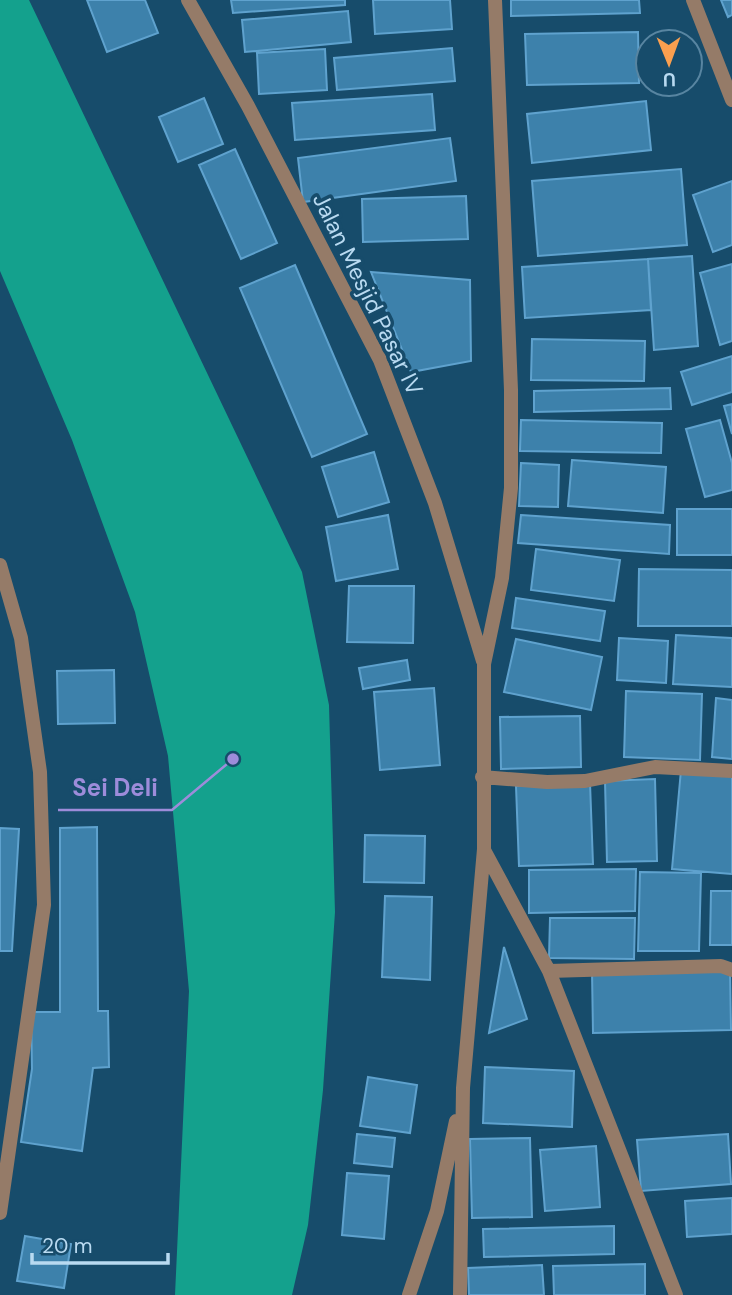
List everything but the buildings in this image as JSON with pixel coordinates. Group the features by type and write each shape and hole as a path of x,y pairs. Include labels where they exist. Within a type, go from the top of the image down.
{"street":[{"name":"Jalan Mesjid Pasar IV","path":"188,0 248,106 380,360 435,503 484,664"},
{"path":"460,1295 463,1088 484,849 484,664 502,579 511,488 511,390 495,0"},
{"path":"693,0 732,100"},
{"path":"0,565 21,638 40,772 44,905 0,1213"},
{"path":"482,777 585,782 655,767 732,771"},
{"path":"484,849 549,971 676,1295"},
{"path":"549,971 721,966 732,970"},
{"path":"409,1295 437,1211 463,1088"}],"shaded area":[{"path":"0,0 29,0 302,572 329,705 335,912 323,1090 308,1225 292,1295 175,1295 189,991 168,756 135,612 72,440 0,271"}],"place":[{"name":"Sei Deli","path":"233,759"}]}
